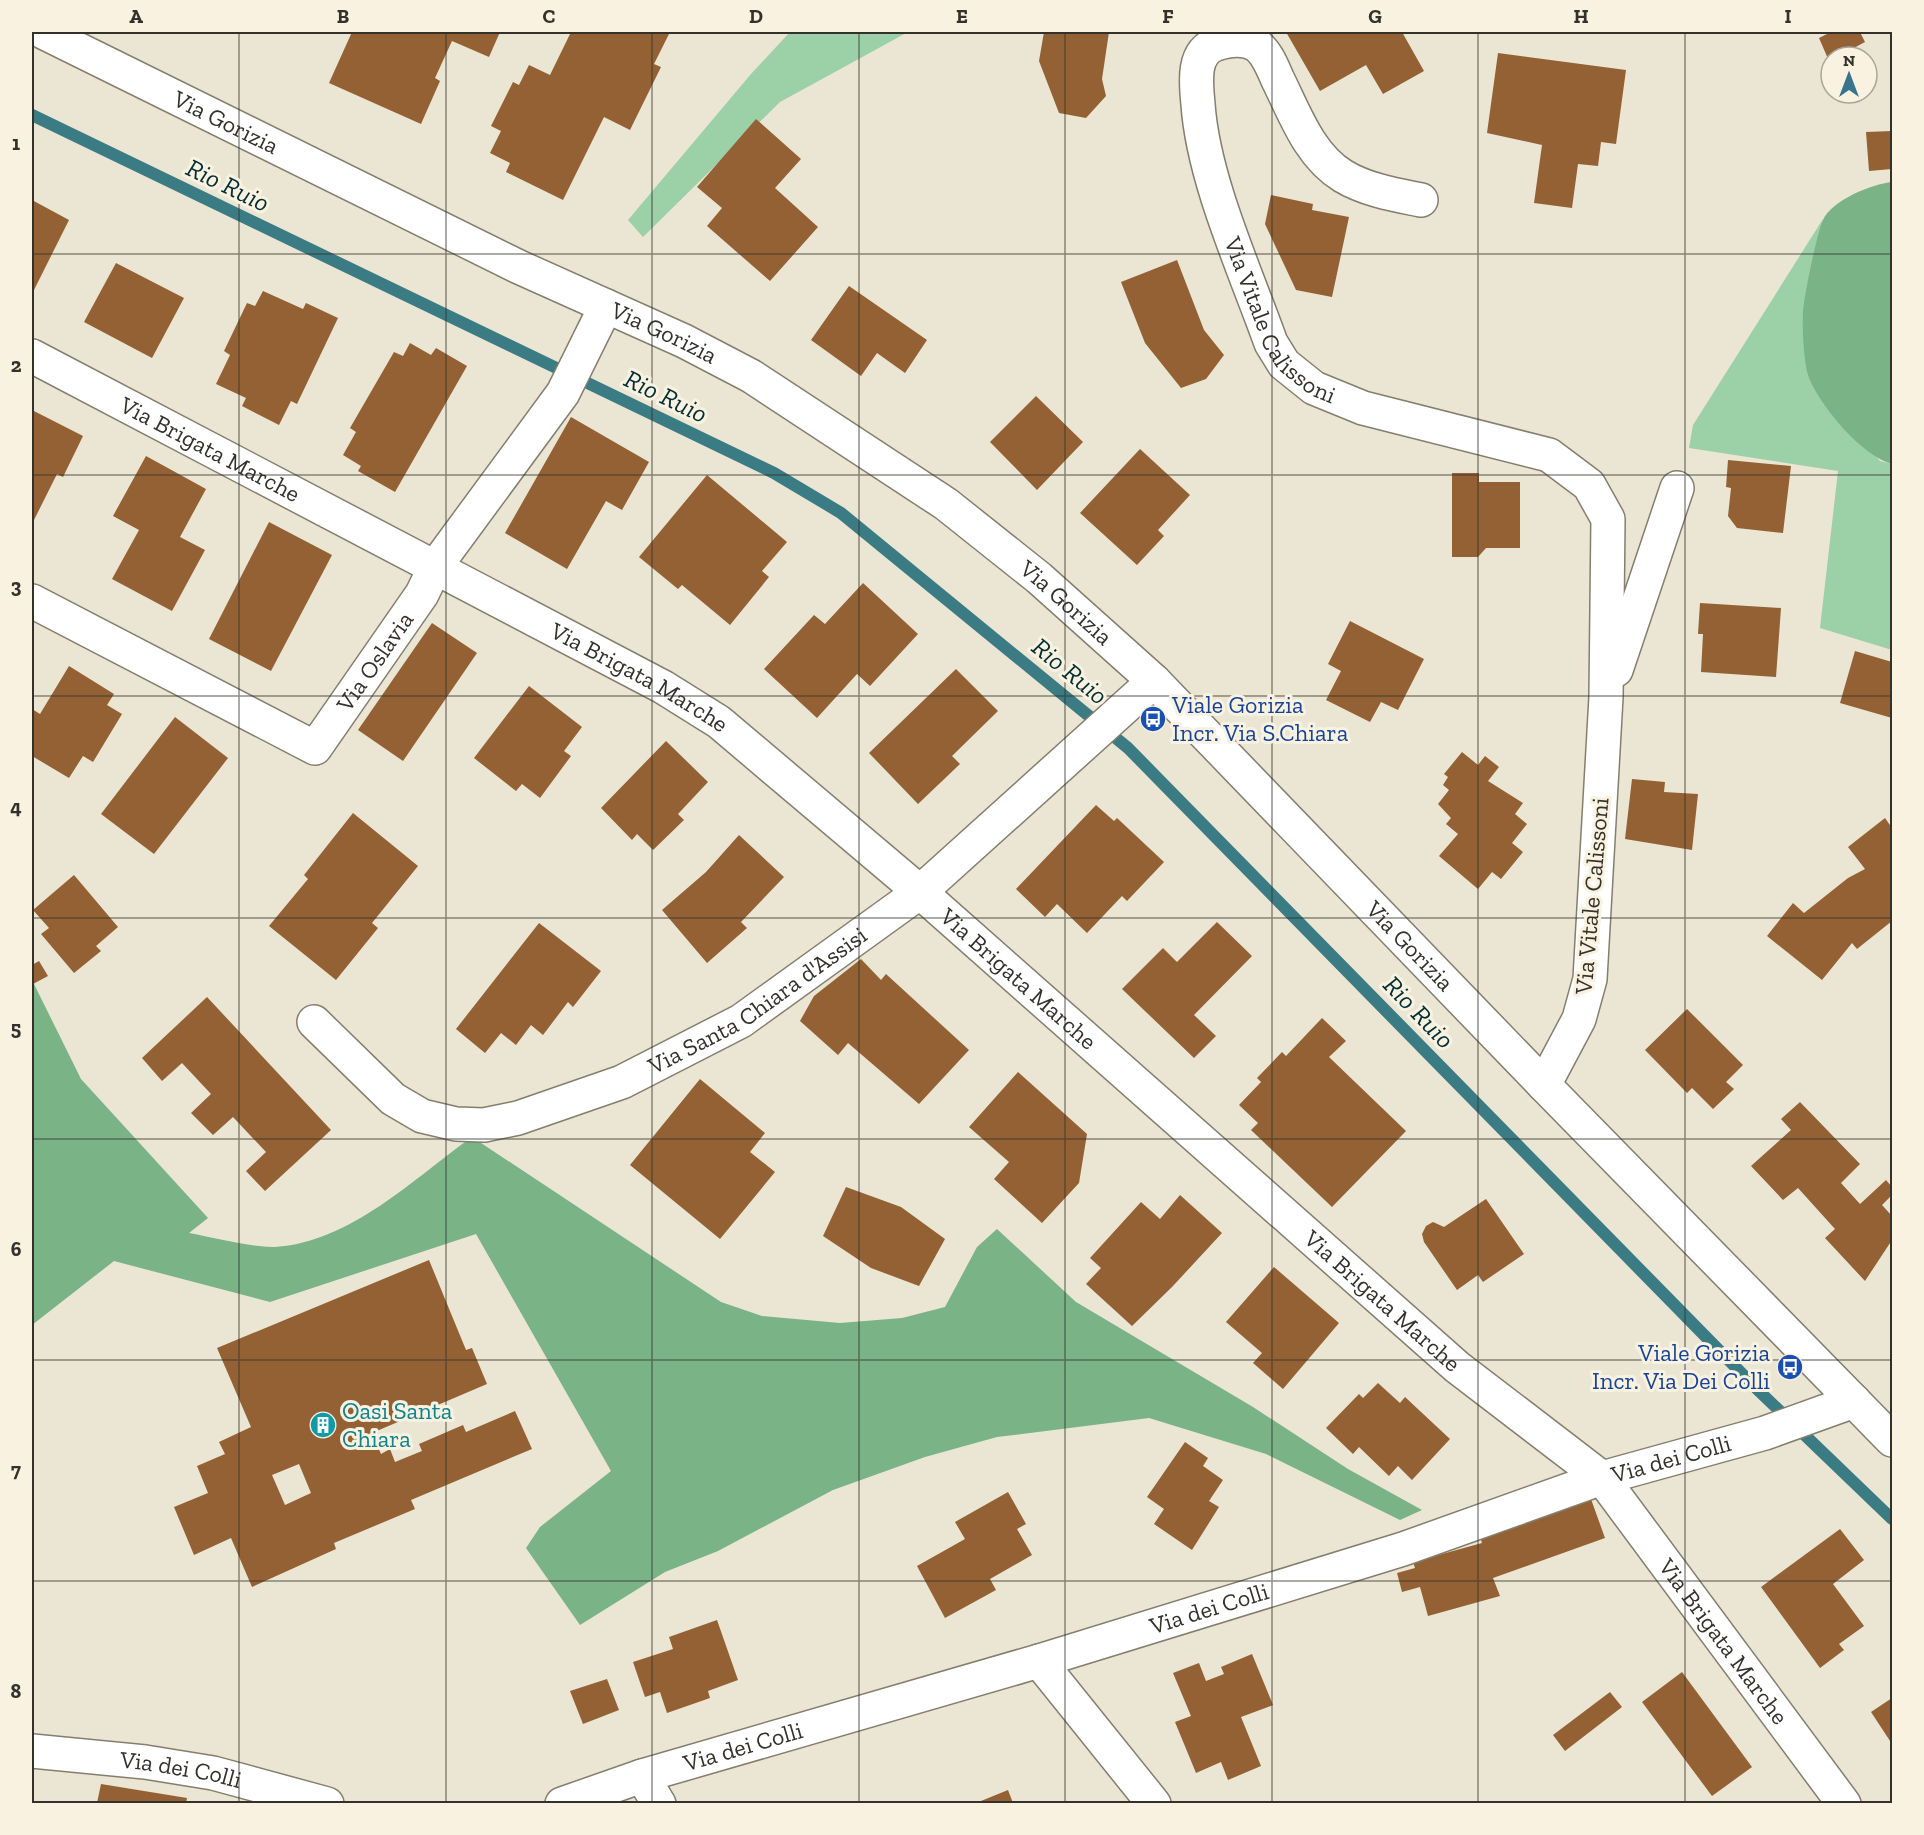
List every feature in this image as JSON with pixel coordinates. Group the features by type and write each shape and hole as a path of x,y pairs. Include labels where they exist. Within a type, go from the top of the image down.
{"street":[{"name":"Via Gorizia","path":"43,32 519,267 600,319 684,341 751,376 858,444 946,504 1040,578 1154,681 1544,1085 1846,1404 1893,1440"},
{"name":"Via Vitale Calissoni","path":"1421,200 1385,193 1343,176 1309,144 1269,60 1256,45 1232,39 1211,45 1199,58 1197,84 1200,132 1214,183 1271,342 1284,364 1314,388 1364,408 1549,455 1589,485 1608,519 1606,697 1590,979 1579,1019 1544,1085"},
{"name":"Via Oslavia","path":"32,601 315,748 422,594 435,567 563,393 600,319"},
{"name":"Via Brigata Marche","path":"32,356 663,687 719,722 920,892 1457,1367 1602,1478 1844,1803"},
{"name":"Via Vitale Calissoni","path":"1606,697 1677,488"},
{"name":"Via Santa Chiara d'Assisi","path":"314,1022 393,1099 422,1116 456,1124 475,1125 518,1118 622,1082 741,1021 920,892 1154,681"},
{"name":"Via dei Colli","path":"561,1803 642,1776 1039,1661 1403,1549 1602,1478 1765,1433 1846,1404"},
{"path":"1039,1661 1154,1803"},
{"name":"Via dei Colli","path":"32,1750 145,1762 213,1773 327,1803"},
{"path":"642,1776 659,1803"}],"green space":[{"path":"790,32 908,32 780,102 643,237 628,220 751,74"},
{"path":"1892,182 1892,464 1880,459 1856,441 1823,403 1809,378 1803,320 1805,295 1823,220 1835,206 1853,194"},
{"path":"1823,219 1803,313 1808,376 1880,461 1892,464 1892,650 1820,628 1838,471 1689,448 1693,425"},
{"path":"32,980 81,1079 208,1218 189,1233 266,1247 303,1243 330,1234 380,1206 472,1137 721,1302 762,1316 840,1323 902,1318 945,1307 977,1247 997,1229 1076,1302 1253,1407 1348,1469 1422,1510 1400,1520 1266,1454 1149,1418 997,1437 925,1457 833,1490 718,1551 665,1572 580,1625 526,1548 540,1527 611,1471 476,1234 270,1302 114,1261 32,1325"}],"building":[{"path":"352,32 500,32 489,57 452,41 435,78 440,81 421,124 329,83"},
{"path":"571,32 670,32 654,64 661,67 630,130 604,117 563,200 506,172 510,163 490,153 501,131 491,126 513,82 519,85 529,65 550,75"},
{"path":"1044,32 1109,32 1102,79 1106,96 1086,118 1059,113 1039,61"},
{"path":"1286,32 1402,32 1424,71 1383,94 1366,65 1320,91"},
{"path":"1831,32 1860,32 1865,42 1859,45 1822,45 1819,38"},
{"path":"1498,53 1626,70 1616,144 1601,142 1598,166 1578,164 1572,208 1534,203 1542,145 1487,133"},
{"path":"756,119 801,159 775,188 818,227 770,281 707,226 722,208 697,187"},
{"path":"1892,131 1892,169 1869,171 1866,132"},
{"path":"1271,195 1313,204 1312,210 1349,217 1332,297 1296,290 1265,224"},
{"path":"32,200 69,220 32,294"},
{"path":"1177,260 1204,330 1224,355 1206,379 1181,388 1145,343 1121,282"},
{"path":"116,263 184,298 152,358 84,322"},
{"path":"849,286 927,340 905,373 877,353 861,376 811,340"},
{"path":"263,291 303,309 306,303 338,318 297,404 291,401 279,425 242,406 246,398 216,384 230,355 224,351 247,303 255,306"},
{"path":"410,343 431,355 436,348 467,366 395,492 358,471 361,466 343,455 356,432 350,428 394,352 403,356"},
{"path":"1036,396 1083,442 1037,490 990,442"},
{"path":"32,410 83,436 63,477 57,474 32,524"},
{"path":"571,417 649,462 622,510 606,501 567,569 505,533"},
{"path":"1140,449 1190,495 1158,530 1164,536 1137,565 1080,513"},
{"path":"146,456 206,489 180,537 205,550 172,611 112,579 139,530 113,516"},
{"path":"1728,460 1791,466 1783,533 1737,528 1728,516 1731,488 1726,487"},
{"path":"1452,473 1479,473 1479,482 1520,482 1520,548 1486,548 1478,557 1452,557"},
{"path":"707,475 787,542 762,571 769,577 730,625 682,585 678,589 639,557"},
{"path":"269,522 332,555 271,671 209,639"},
{"path":"863,583 918,634 870,686 857,674 817,718 764,669 814,615 825,624"},
{"path":"1700,603 1781,608 1776,677 1701,672 1703,634 1698,634"},
{"path":"1350,621 1424,659 1398,710 1381,702 1370,722 1326,700 1341,671 1328,664"},
{"path":"432,623 477,653 403,761 358,730"},
{"path":"1855,651 1892,662 1892,718 1840,703"},
{"path":"69,666 114,694 107,705 122,714 93,762 83,756 69,778 32,756 32,709 40,714"},
{"path":"956,669 998,711 952,756 960,764 918,804 869,753"},
{"path":"529,686 582,727 564,751 571,756 540,798 522,784 516,791 474,758"},
{"path":"175,717 228,758 154,854 101,814"},
{"path":"666,741 708,782 678,814 684,820 653,850 637,834 632,840 601,808"},
{"path":"1462,752 1478,765 1485,756 1499,767 1488,781 1523,803 1515,814 1527,824 1512,843 1523,852 1501,879 1492,872 1478,889 1439,856 1458,834 1446,824 1451,818 1438,804 1449,790 1443,785 1448,777 1444,774"},
{"path":"1632,779 1665,782 1664,792 1698,794 1692,850 1625,839"},
{"path":"1096,805 1114,821 1117,818 1164,862 1127,901 1122,896 1087,933 1057,904 1045,917 1016,889"},
{"path":"353,813 418,866 372,923 378,928 336,980 269,926 308,879 304,875"},
{"path":"1885,818 1892,828 1892,921 1857,949 1852,943 1822,980 1767,936 1793,903 1804,913 1848,878 1865,869 1848,847"},
{"path":"739,835 784,877 741,922 747,928 707,963 662,910 706,872"},
{"path":"74,875 118,927 96,946 101,951 74,973 41,934 49,928 33,910"},
{"path":"1217,922 1252,956 1194,1015 1216,1036 1194,1058 1122,989 1163,948 1177,962"},
{"path":"539,923 601,971 573,1007 568,1002 543,1035 531,1025 516,1045 501,1033 485,1053 456,1029"},
{"path":"861,959 881,980 886,974 969,1050 919,1104 848,1043 838,1055 800,1021 814,996"},
{"path":"39,961 48,976 33,984 32,965"},
{"path":"207,997 331,1130 265,1191 246,1171 266,1152 233,1117 213,1135 191,1113 211,1094 182,1063 162,1081 142,1058"},
{"path":"1687,1009 1743,1065 1726,1082 1734,1089 1713,1109 1692,1088 1687,1093 1645,1050"},
{"path":"1322,1018 1346,1041 1329,1057 1406,1131 1332,1207 1251,1130 1258,1123 1239,1105 1261,1082 1257,1078 1282,1052 1286,1056"},
{"path":"1018,1072 1087,1134 1079,1183 1042,1223 994,1179 1009,1162 969,1127"},
{"path":"700,1079 765,1133 750,1152 775,1172 720,1239 630,1165"},
{"path":"1800,1102 1860,1164 1841,1183 1860,1204 1886,1180 1892,1187 1892,1195 1882,1205 1892,1216 1892,1240 1865,1281 1825,1238 1835,1229 1798,1188 1783,1200 1751,1166 1791,1130 1781,1119"},
{"path":"846,1187 901,1207 945,1239 919,1286 871,1268 823,1236"},
{"path":"1180,1195 1222,1233 1132,1326 1086,1284 1101,1268 1090,1258 1141,1202 1160,1219"},
{"path":"1486,1199 1524,1254 1483,1282 1478,1275 1457,1290 1424,1242 1422,1234 1426,1226 1433,1222 1444,1227"},
{"path":"429,1260 466,1350 472,1348 487,1384 372,1433 381,1454 390,1449 395,1462 422,1451 419,1444 463,1425 466,1432 515,1411 532,1449 411,1500 415,1509 334,1543 336,1549 252,1587 231,1538 194,1555 174,1507 208,1493 197,1466 225,1454 219,1442 251,1427 217,1348","holes":["299,1464 311,1493 285,1505 272,1475"]},
{"path":"1274,1267 1339,1323 1283,1389 1253,1363 1262,1353 1226,1322"},
{"path":"1378,1383 1400,1403 1405,1397 1450,1439 1412,1480 1398,1466 1389,1476 1359,1447 1353,1454 1326,1428 1359,1394 1363,1398"},
{"path":"1185,1442 1208,1458 1203,1466 1223,1480 1209,1501 1219,1507 1192,1550 1154,1524 1164,1509 1147,1497"},
{"path":"1587,1488 1605,1538 1493,1578 1500,1596 1428,1616 1420,1587 1402,1592 1397,1573 1415,1568 1413,1562 1482,1543 1477,1527"},
{"path":"1008,1492 1026,1524 1017,1529 1032,1555 990,1579 996,1590 945,1618 917,1566 965,1539 955,1522"},
{"path":"1840,1529 1864,1560 1833,1584 1864,1626 1839,1644 1844,1650 1820,1668 1761,1587"},
{"path":"717,1620 738,1680 708,1691 710,1698 667,1713 660,1692 645,1697 633,1662 673,1649 669,1637"},
{"path":"1252,1654 1273,1705 1241,1717 1261,1766 1228,1780 1221,1762 1196,1773 1175,1722 1191,1716 1173,1673 1199,1663 1206,1681 1224,1674 1221,1667"},
{"path":"1682,1672 1752,1767 1712,1796 1642,1702"},
{"path":"607,1679 619,1710 583,1724 570,1691"},
{"path":"1610,1692 1622,1707 1565,1751 1553,1735"},
{"path":"1892,1698 1892,1744 1871,1712"},
{"path":"101,1784 187,1798 186,1803 97,1803"},
{"path":"1008,1790 1013,1803 976,1803"}],"waterway":[{"name":"Rio Ruio","path":"32,115 774,473 841,513 1128,748 1760,1392 1892,1519"}],"place":[{"name":"Viale Gorizia Incr. Via S.Chiara","path":"1153,719"},
{"name":"Viale Gorizia Incr. Via Dei Colli","path":"1790,1367"},
{"name":"Oasi Santa Chiara","path":"323,1425"}]}
